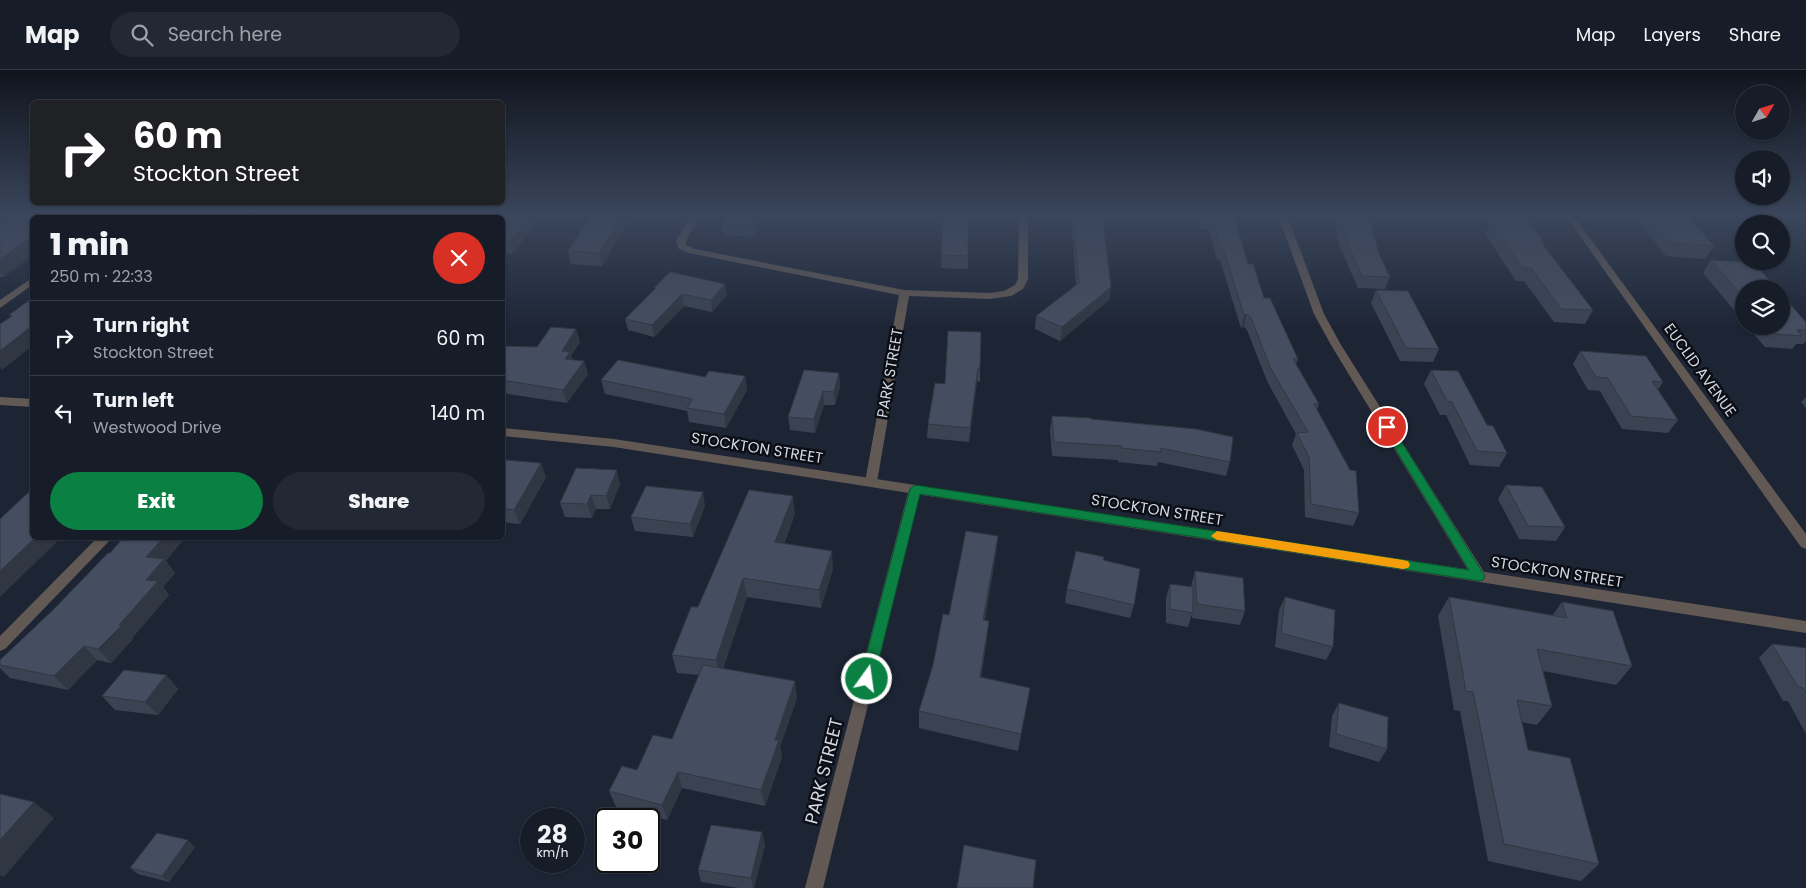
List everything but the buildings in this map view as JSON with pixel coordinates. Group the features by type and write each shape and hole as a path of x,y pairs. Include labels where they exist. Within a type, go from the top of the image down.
{"street":[{"path":"703,253 904,293 990,296 1007,294 1019,288 1023,279 1023,253"},
{"path":"1296,253 1324,322 1479,576"},
{"name":"EUCLID AVENUE","path":"1596,253 1806,544"},
{"path":"0,305 30,282"},
{"name":"PARK STREET","path":"871,482 904,293"},
{"path":"0,401 30,403"},
{"name":"STOCKTON STREET","path":"505,432 614,443 1806,627"},
{"name":"PARK STREET","path":"814,888 915,489"},
{"path":"0,645 103,540"}],"slow traffic":[{"path":"1217,536 1403,565"}],"route":[{"path":"867,679 915,489 1479,576 1387,427"}]}
